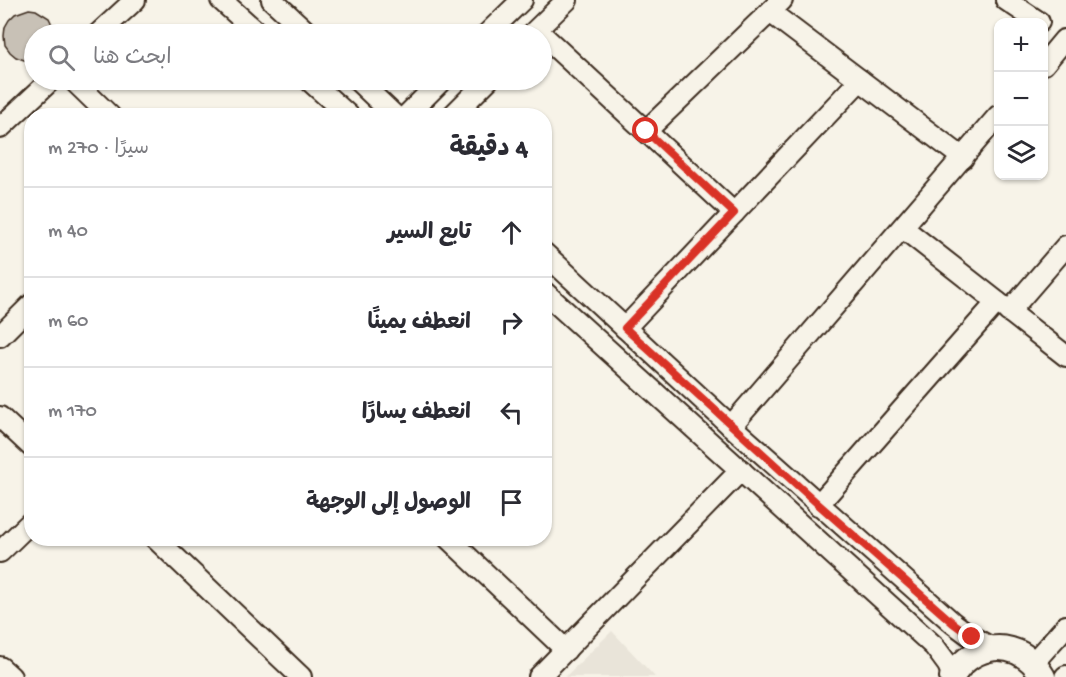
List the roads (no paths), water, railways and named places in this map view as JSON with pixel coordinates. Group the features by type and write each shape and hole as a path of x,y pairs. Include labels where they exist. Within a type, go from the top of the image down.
{"main road":[{"path":"952,676 969,657 992,648 1007,649 1021,654 1038,670"}],"street":[{"path":"109,24 135,0"},
{"path":"221,0 248,24"},
{"path":"497,24 522,0"},
{"path":"543,24 567,0"},
{"path":"1006,0 1033,18"},
{"path":"280,2 300,24"},
{"path":"646,131 776,6 860,80 963,158"},
{"path":"1048,29 1065,41 1048,60"},
{"path":"552,47 734,213"},
{"path":"625,328 860,80"},
{"path":"0,128 40,90"},
{"path":"83,90 102,108"},
{"path":"320,90 340,108"},
{"path":"368,90 387,108"},
{"path":"414,108 432,90"},
{"path":"460,108 478,90"},
{"path":"731,426 994,122"},
{"path":"903,228 1066,356"},
{"path":"818,504 1003,307 1066,246"},
{"path":"552,260 731,426 953,623 992,648"},
{"path":"552,299 934,646 948,665 952,676"},
{"path":"0,336 24,312"},
{"path":"0,417 24,440"},
{"path":"540,677 741,470"},
{"path":"0,552 24,529"},
{"path":"163,546 301,677"},
{"path":"456,546 566,650"},
{"path":"1038,670 1066,626"},
{"path":"0,667 11,677"}]}
